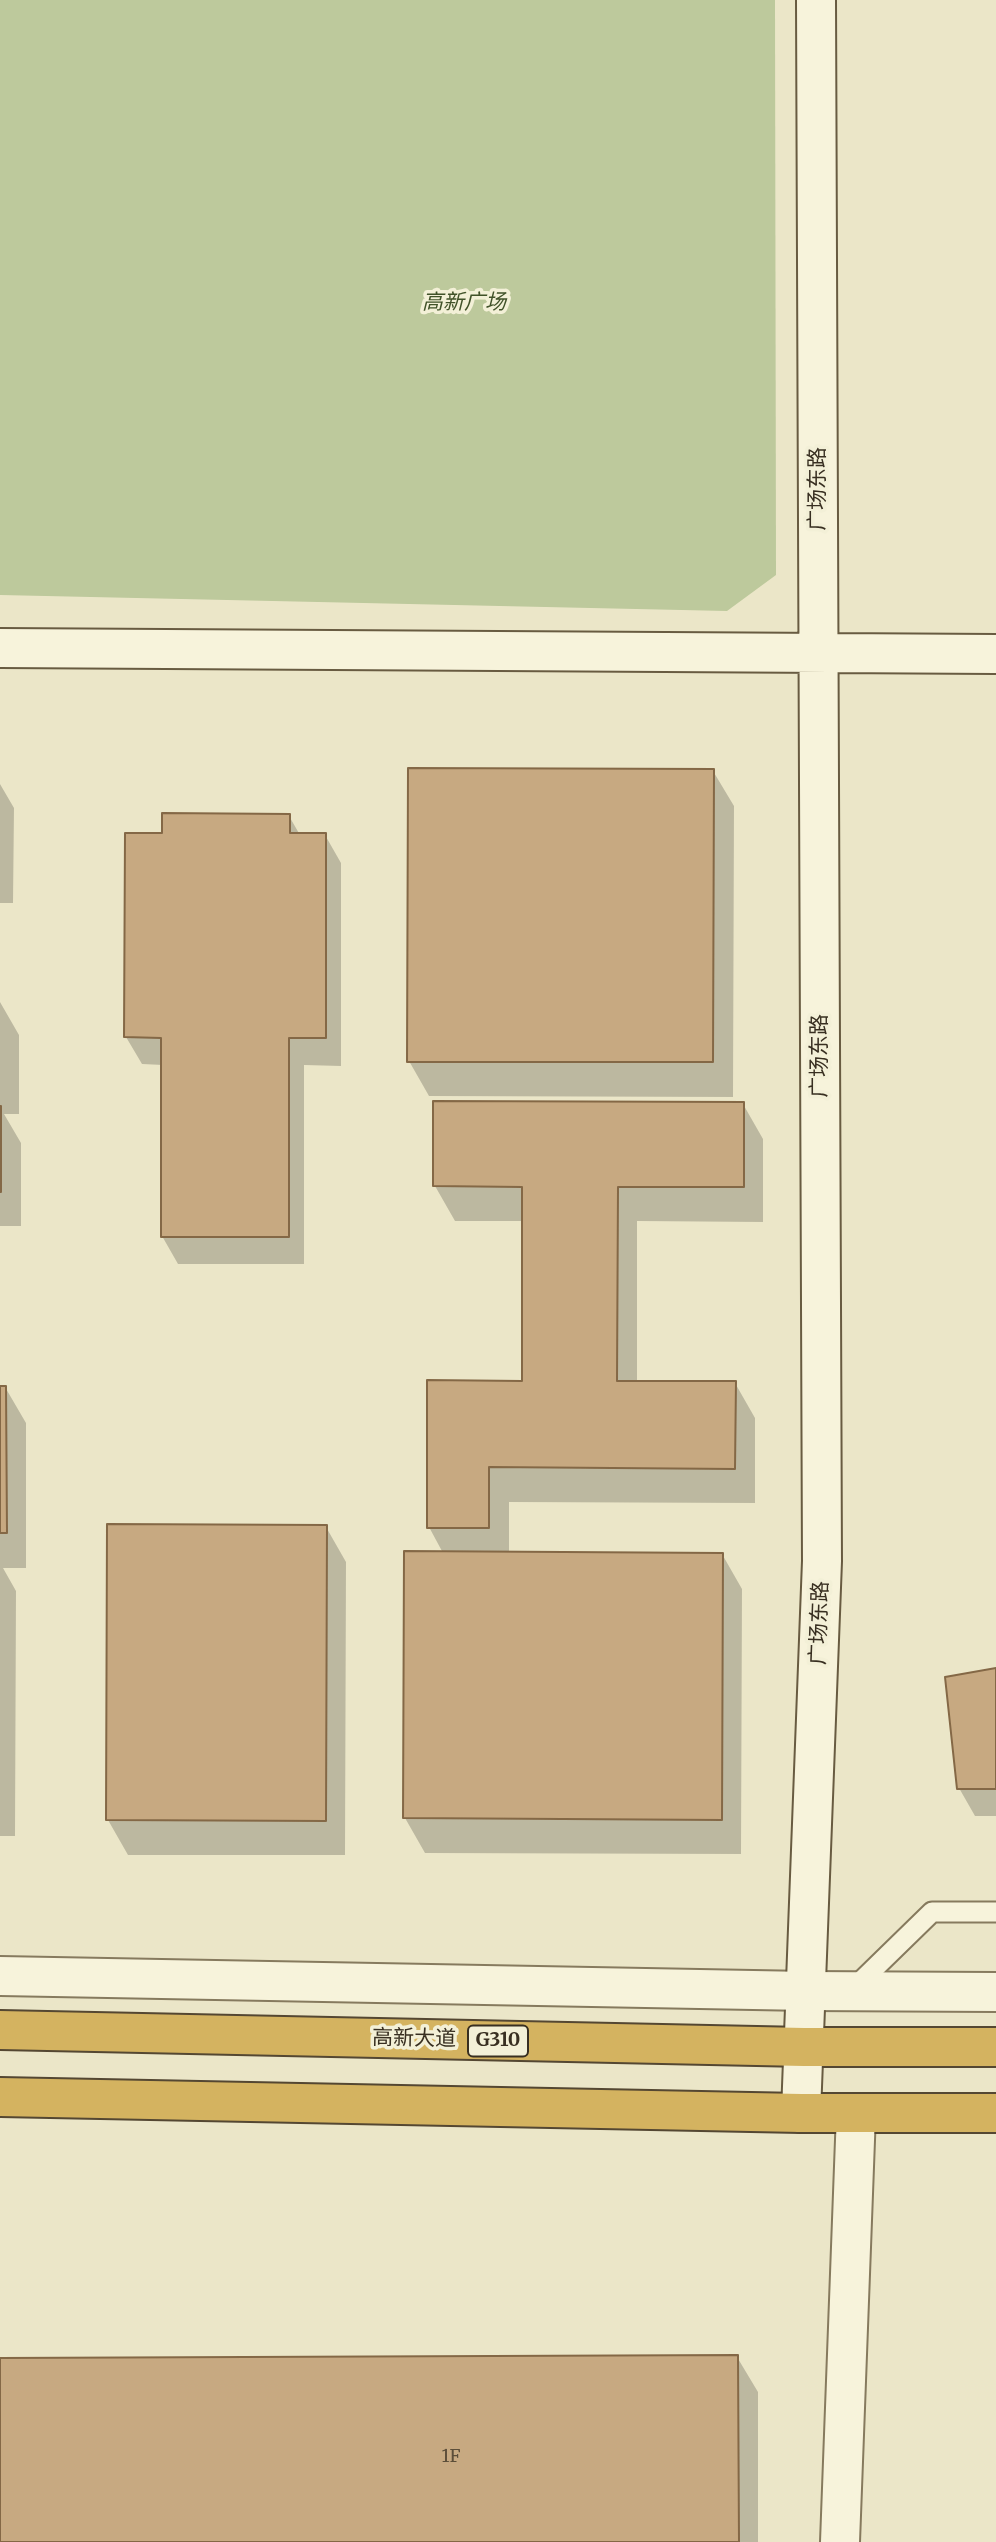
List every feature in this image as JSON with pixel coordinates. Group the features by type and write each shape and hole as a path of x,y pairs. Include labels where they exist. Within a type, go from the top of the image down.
{"highway":[{"name":"高新大道","path":"0,2030 804,2047 996,2047"},
{"path":"0,2097 801,2113 996,2113"}],"street":[{"name":"广场东路","path":"801,2113 822,1561 816,0"},
{"path":"0,648 996,654"},
{"path":"0,1976 996,1992"},
{"path":"840,2542 856,2113"}],"lane":[{"path":"850,1991 932,1912 996,1912"}],"green space":[{"name":"高新广场","path":"0,0 775,0 776,575 727,611 0,595"}],"building":[{"path":"408,768 714,769 713,1062 407,1062"},
{"path":"162,813 290,814 290,833 326,833 326,1038 289,1038 289,1237 161,1237 161,1038 124,1037 125,833 162,833"},
{"path":"433,1101 744,1102 744,1187 618,1187 617,1381 736,1381 735,1469 489,1467 489,1528 427,1528 427,1380 522,1381 522,1187 433,1186"},
{"path":"1,1106 1,1192 0,1192"},
{"path":"0,1386 6,1386 7,1533 0,1533"},
{"path":"107,1524 327,1525 326,1821 106,1820"},
{"path":"404,1551 723,1553 722,1820 403,1818"},
{"path":"996,1668 996,1789 957,1789 945,1677"},
{"path":"738,2355 739,2542 0,2542 0,2358"}]}
